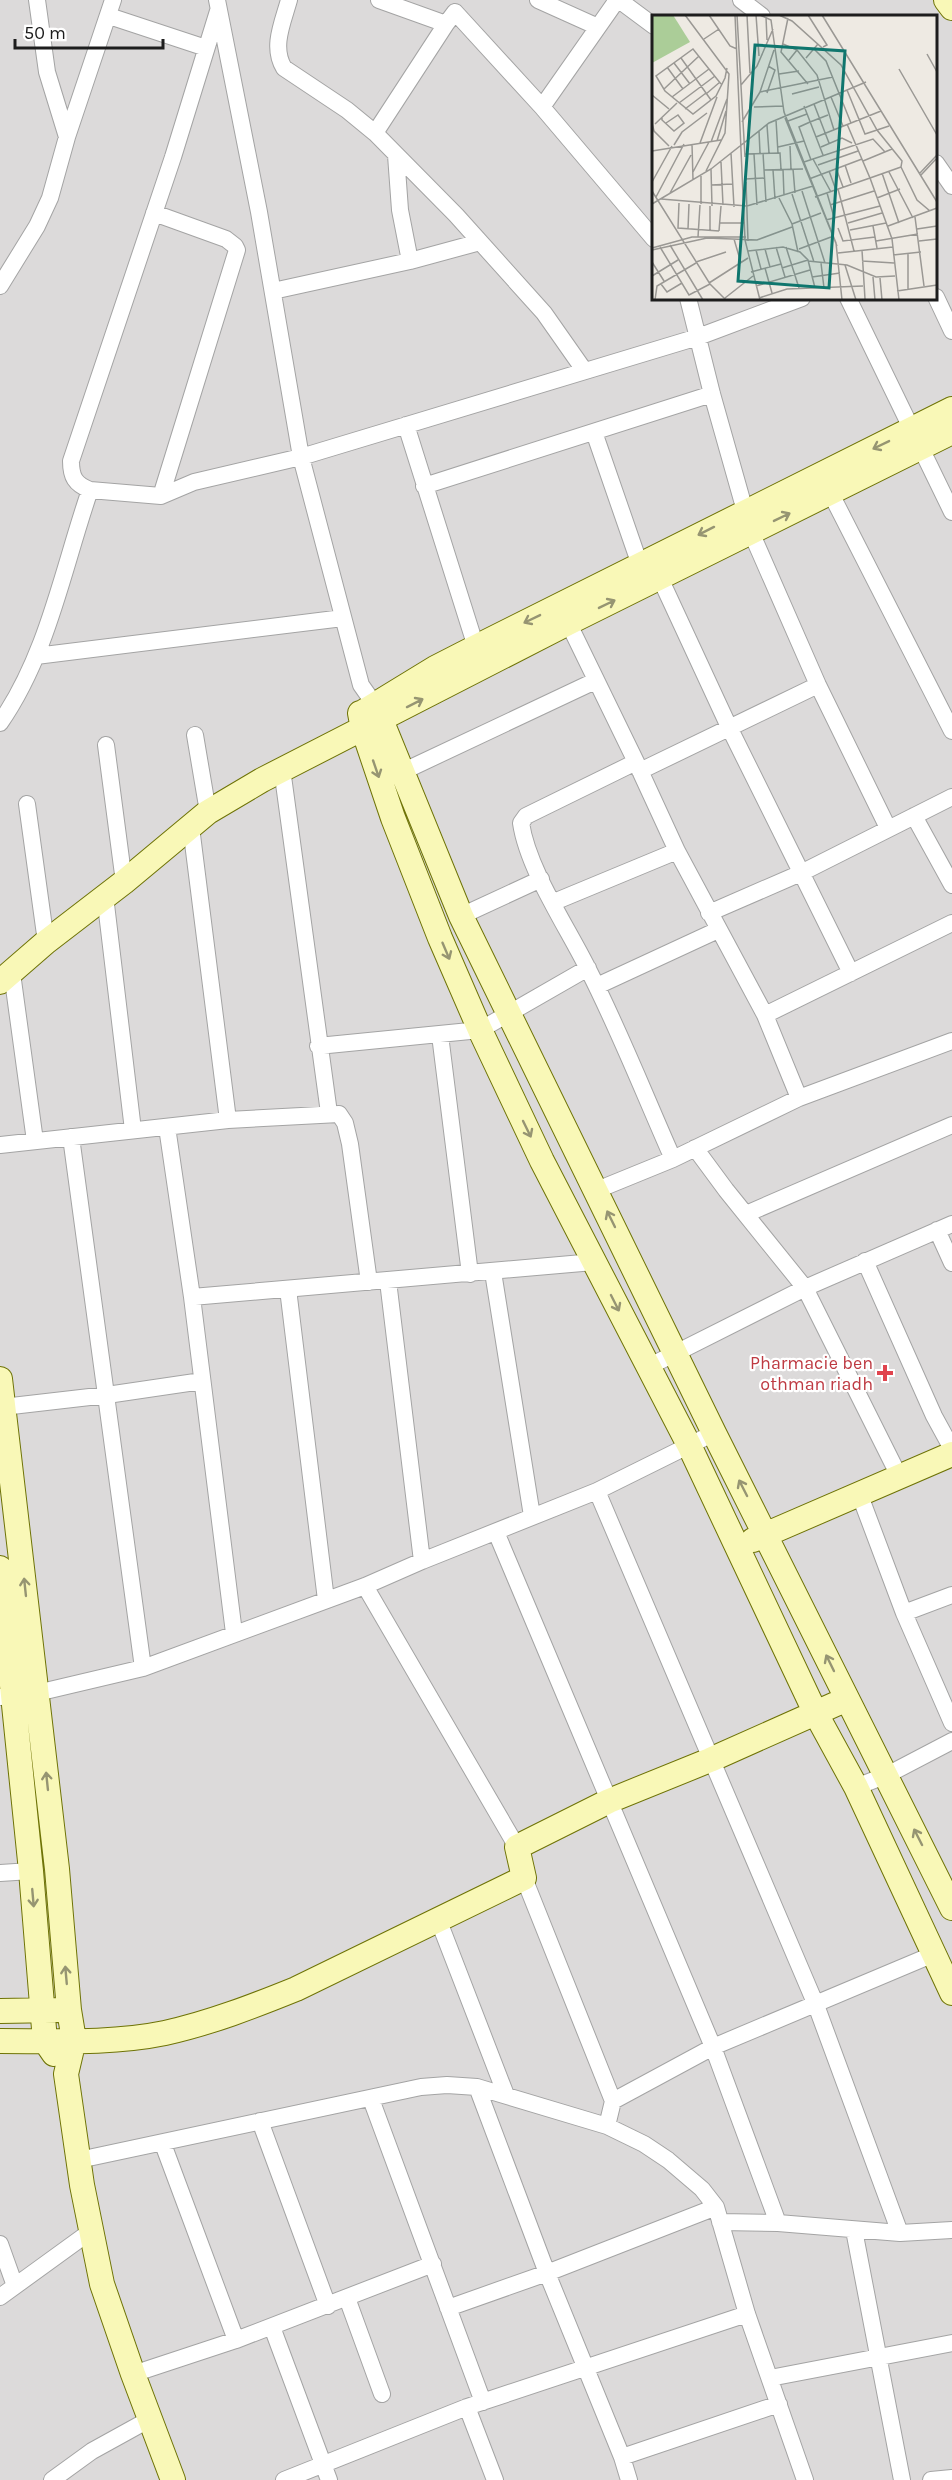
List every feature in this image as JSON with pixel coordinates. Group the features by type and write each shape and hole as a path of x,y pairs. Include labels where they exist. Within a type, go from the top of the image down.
{"street":[{"path":"37,0 47,72 67,137"},
{"path":"289,0 277,44 279,58 284,68 347,110 375,133 480,242 544,313 584,370"},
{"path":"380,0 455,12 542,107 652,237"},
{"path":"538,0 598,27"},
{"path":"542,107 618,0 652,25"},
{"path":"741,0 761,15"},
{"path":"946,0 952,8"},
{"path":"218,5 154,213 71,461 74,481 90,490 161,496 194,482 301,457 698,337 797,300"},
{"path":"218,5 273,291 301,457 406,850 480,1030 594,1262 688,1445 815,1712 856,1787 952,1994"},
{"path":"0,286 37,226 50,198 67,137 111,8 206,48"},
{"path":"375,133 455,12"},
{"path":"396,155 400,210 410,261"},
{"path":"937,164 952,186"},
{"path":"154,213 226,239 237,250 161,496"},
{"path":"273,291 410,261 480,242"},
{"path":"937,299 952,331"},
{"path":"689,300 748,522 818,685 888,828"},
{"path":"849,300 952,512"},
{"path":"424,486 712,394"},
{"path":"748,522 831,494 916,439 952,409"},
{"path":"406,425 476,647"},
{"path":"594,432 650,572 850,974"},
{"path":"370,717 564,615 916,439 952,432"},
{"path":"0,723 19,693 36,656 90,490"},
{"path":"831,494 952,731"},
{"path":"35,1141 6,978 46,942 124,882 199,819 282,769 335,742 435,668 476,647 564,615"},
{"path":"564,615 677,851 765,1015 799,1098"},
{"path":"36,656 343,618"},
{"path":"402,772 595,681"},
{"path":"673,1159 597,986 542,879 523,832 523,818 818,685"},
{"path":"370,717 402,772 460,916 597,1190 714,1433 847,1699 887,1775 946,1877 952,1908"},
{"path":"195,735 199,819 228,1120"},
{"path":"106,745 124,882"},
{"path":"282,769 318,1047 329,1113"},
{"path":"709,914 801,873 952,797"},
{"path":"27,804 46,942"},
{"path":"914,816 952,885"},
{"path":"554,902 677,851"},
{"path":"460,916 542,879"},
{"path":"105,896 133,1130"},
{"path":"765,1015 952,923"},
{"path":"597,986 718,930"},
{"path":"318,1047 480,1030 588,968"},
{"path":"440,1035 470,1274"},
{"path":"597,1190 673,1159 799,1098 952,1041"},
{"path":"0,1145 228,1120 339,1114 345,1124 369,1282"},
{"path":"746,1214 952,1125"},
{"path":"167,1127 192,1297 234,1633"},
{"path":"71,1137 143,1668"},
{"path":"695,1148 805,1288 899,1476"},
{"path":"648,1367 805,1288 944,1227 952,1263"},
{"path":"192,1297 594,1262"},
{"path":"865,1262 933,1416 952,1449"},
{"path":"493,1272 532,1516"},
{"path":"388,1281 422,1561"},
{"path":"288,1289 326,1600"},
{"path":"0,1379 17,1695 45,2041 66,2074"},
{"path":"3,1407 202,1381"},
{"path":"17,1695 143,1668 365,1586 597,1491 714,1433"},
{"path":"737,1547 952,1454"},
{"path":"597,1491 816,2005 900,2233"},
{"path":"859,1493 904,1613 952,1723"},
{"path":"496,1532 713,2047 778,2223"},
{"path":"0,1568 17,1695 57,1869 69,2010 74,2040 66,2074 91,2231 102,2284 173,2480"},
{"path":"365,1586 517,1846 524,1878 613,2101 607,2126"},
{"path":"904,1613 952,1595"},
{"path":"517,1846 609,1801 710,1760 847,1699"},
{"path":"856,1787 887,1775 952,1741"},
{"path":"0,1873 31,1871"},
{"path":"0,2041 108,2040 165,2033 263,2002 313,1981 524,1878"},
{"path":"438,1919 506,2095"},
{"path":"613,2101 713,2047 934,1954"},
{"path":"0,2011 69,2010"},
{"path":"79,2160 163,2144 421,2087 447,2085 477,2087 607,2126 644,2144 690,2177 718,2215 747,2314 805,2480"},
{"path":"477,2087 547,2273 622,2457 628,2480"},
{"path":"371,2099 483,2402"},
{"path":"260,2121 328,2306"},
{"path":"163,2144 236,2340"},
{"path":"448,2308 718,2215 778,2223 900,2233 952,2230"},
{"path":"854,2230 902,2480"},
{"path":"0,2297 91,2231"},
{"path":"0,2244 15,2286"},
{"path":"133,2374 272,2327 433,2264"},
{"path":"347,2298 382,2394"},
{"path":"284,2480 483,2402 747,2314"},
{"path":"272,2327 329,2480"},
{"path":"770,2378 952,2343"},
{"path":"622,2457 778,2404"},
{"path":"467,2408 495,2480"},
{"path":"52,2480 92,2451 150,2419"},
{"path":"931,2480 952,2478"}],"shaded area":[{"path":"0,0 952,0 952,2480 0,2480"}],"place":[{"name":"Pharmacie ben othman riadh","path":"885,1373"}]}
